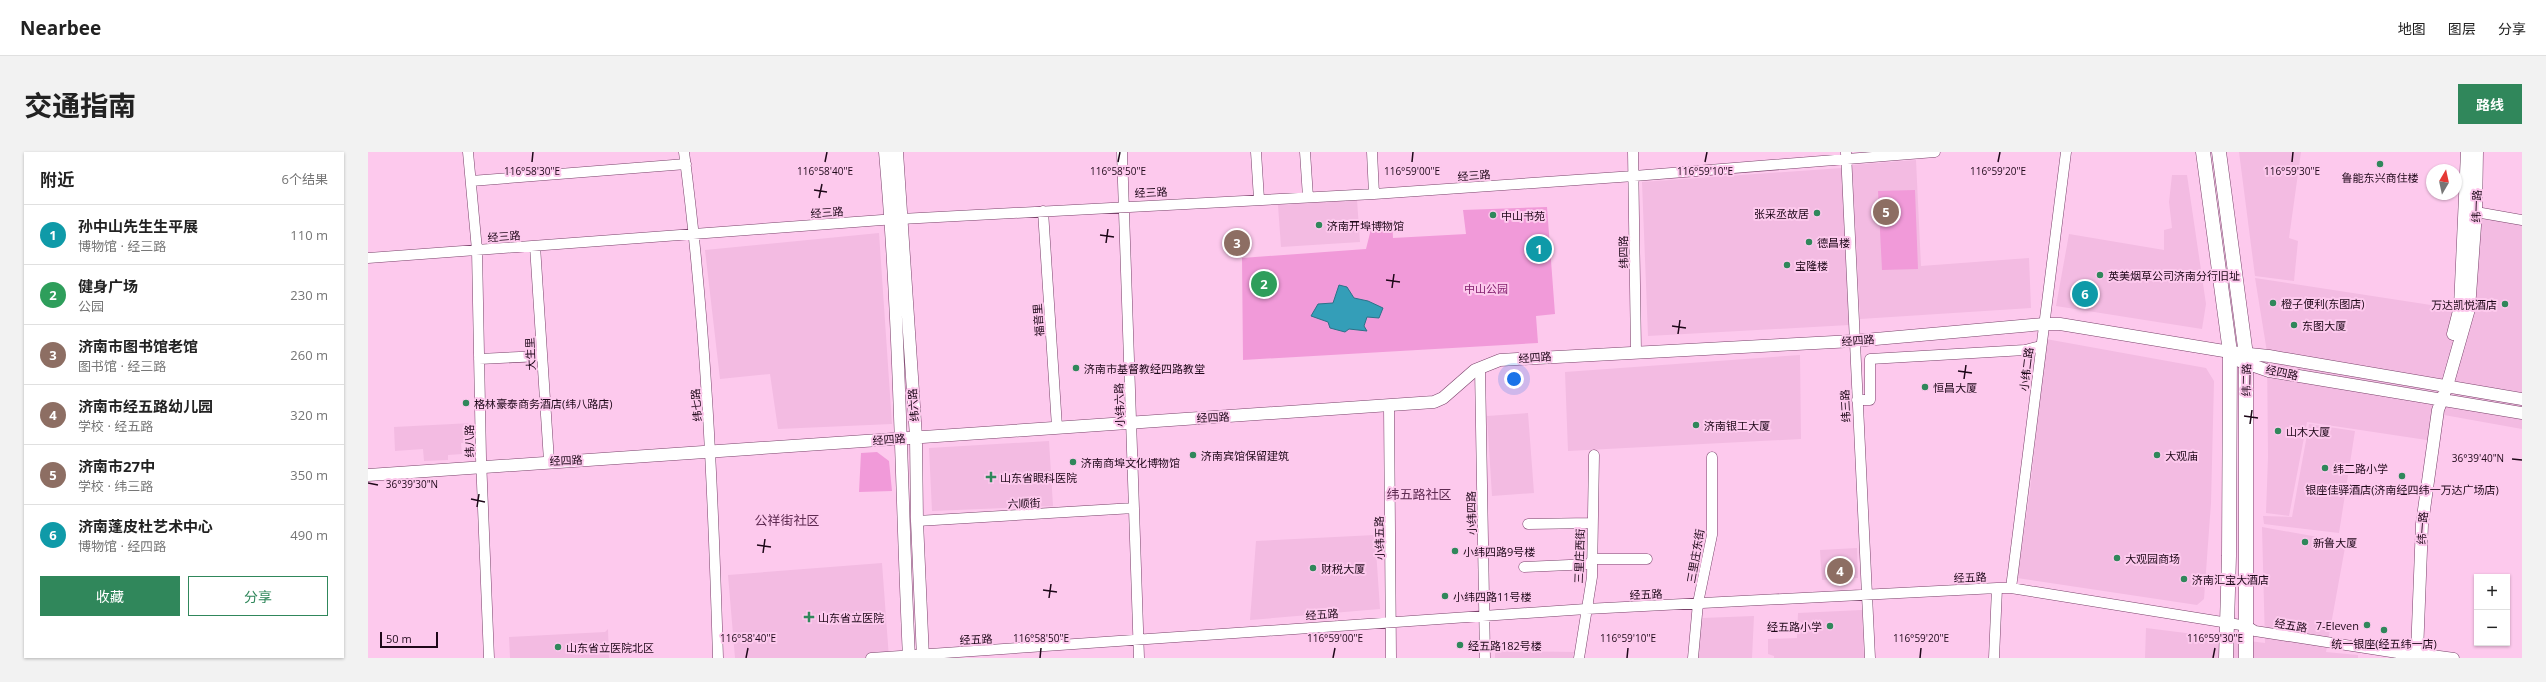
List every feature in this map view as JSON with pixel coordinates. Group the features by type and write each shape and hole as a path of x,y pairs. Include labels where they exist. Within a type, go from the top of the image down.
{"highway":[{"name":"纬二路","path":"2204,152 2229,356 2226,658"},
{"name":"纬二路","path":"2220,152 2246,358 2248,626 2246,658"}],"main road":[{"name":"纬六路","path":"884,152 895,219 916,437 917,521 923,656"},
{"name":"纬六路","path":"897,152 895,219 909,656"},
{"name":"纬一路","path":"2418,655 2422,524 2441,399 2460,307 2467,152"},
{"name":"纬一路","path":"2444,385 2469,309 2476,212 2477,152"},
{"name":"经四路","path":"368,475 549,461 711,452 1131,421 1434,402 1443,398 1462,380 1480,368 1500,360 1853,341 2044,324 2055,329 2229,356 2246,358 2270,356 2522,399"},
{"name":"经四路","path":"2246,358 2269,371 2522,413"}],"street":[{"name":"纬八路","path":"468,152 477,250 481,466 489,658"},
{"name":"纬七路","path":"684,152 695,234 711,452 718,658"},
{"name":"小纬六路","path":"1122,152 1139,658"},
{"path":"1256,152 1259,199"},
{"path":"1305,152 1308,197"},
{"path":"1372,152 1374,194"},
{"name":"纬四路","path":"1633,152 1636,352"},
{"name":"经三路","path":"368,258 895,219 1374,194 1634,176 1846,155 1935,152"},
{"name":"小纬二路","path":"2011,588 2066,152"},
{"name":"纬三路","path":"1846,155 1853,341 1868,594 1870,658"},
{"path":"471,181 686,164"},
{"name":"福音里","path":"1043,211 1057,427"},
{"path":"2476,212 2522,220"},
{"name":"大生里","path":"535,246 549,461"},
{"path":"1857,400 1870,400 1870,359 2025,350 2041,346"},
{"path":"479,359 542,356"},
{"name":"小纬四路","path":"1480,368 1486,615 1485,658"},
{"name":"小纬五路","path":"1389,406 1392,621 1391,658"},
{"name":"三里庄西街","path":"1579,658 1592,577 1594,455"},
{"name":"三里庄东街","path":"1693,658 1698,603 1712,535 1712,457"},
{"name":"六顺街","path":"917,521 1134,508"},
{"path":"1528,524 1592,523"},
{"path":"1524,567 1647,559"},
{"path":"1994,658 1997,588"},
{"name":"经五路","path":"871,658 923,656 1486,615 1868,594 2011,588 2248,626 2255,631 2410,655 2454,658"}],"shaded area":[{"path":"2239,152 2301,152 2289,238 2298,241 2294,281 2255,276"},
{"path":"1916,160 1921,266 2029,258 2031,308 1860,319 1852,165"},
{"path":"1842,168 1849,325 1648,336 1642,182"},
{"path":"2172,175 2187,175 2206,304 2202,329 2056,306 2069,234 2164,250 2164,230 2172,228 2169,202"},
{"name":"济南开埠博物馆","path":"1357,200 1360,242 1281,247 1278,205"},
{"path":"2476,214 2522,222 2522,429 2444,415 2440,442 2307,422 2289,516 2266,513 2268,457 2267,352 2255,278 2470,311"},
{"path":"879,233 892,424 778,429 770,374 720,379 705,250"},
{"path":"2046,339 2206,368 2214,381 2211,503 2204,599 2197,605 2017,578 2030,491"},
{"path":"1800,355 1801,439 1568,451 1565,372"},
{"path":"1528,413 1534,493 1492,496 1487,416"},
{"path":"472,423 473,443 461,443 462,454 448,455 448,460 424,461 423,449 395,451 394,427"},
{"name":"纬二路小学","path":"2309,424 2355,431 2339,533 2264,524 2263,516 2292,517"},
{"name":"山东省眼科医院","path":"1049,441 1053,506 932,511 929,448"},
{"path":"2262,527 2346,542 2326,652 2358,655 2358,658 2145,658 2146,628 2265,643"},
{"path":"1375,535 1380,609 1250,620 1256,541"},
{"path":"1857,548 1858,578 1822,580 1820,550"},
{"name":"山东省立医院","path":"882,563 889,658 735,658 728,575"},
{"name":"经五路小学","path":"1862,610 1864,658 1774,658 1774,656 1768,654 1768,639 1797,638 1798,613"},
{"path":"1754,616 1752,658 1697,658 1702,618"},
{"name":"山东省立医院北区","path":"608,629 609,658 510,658 509,637 605,632"},
{"path":"1495,651 1574,652 1573,658 1495,658"}],"green space":[{"path":"1915,190 1918,269 1882,270 1878,191"},
{"name":"中山公园","path":"1547,207 1555,314 1536,316 1538,343 1243,360 1242,258 1366,249 1373,221 1392,220 1393,238 1466,234 1463,210"},
{"path":"877,452 889,461 892,491 859,492 861,453"}],"water":[{"path":"1339,285 1347,287 1354,298 1368,301 1383,308 1379,318 1367,317 1364,326 1367,331 1349,329 1345,332 1330,328 1328,322 1311,316 1318,304 1333,303"}],"place":[{"name":"鲁能东兴商住楼","path":"2380,164"},
{"name":"济南市27中","path":"1886,212"},
{"name":"张采丞故居","path":"1817,213"},
{"name":"中山书苑","path":"1493,215"},
{"name":"济南开埠博物馆","path":"1319,225"},
{"name":"德昌楼","path":"1809,242"},
{"name":"济南市图书馆老馆","path":"1237,243"},
{"name":"孙中山先生生平展","path":"1539,249"},
{"name":"宝隆楼","path":"1787,265"},
{"name":"英美烟草公司济南分行旧址","path":"2100,275"},
{"name":"健身广场","path":"1264,284"},
{"name":"济南蓬皮杜艺术中心","path":"2085,294"},
{"name":"橙子便利(东图店)","path":"2273,303"},
{"name":"万达凯悦酒店","path":"2505,304"},
{"name":"东图大厦","path":"2294,325"},
{"name":"济南市基督教经四路教堂","path":"1076,368"},
{"name":"恒昌大厦","path":"1925,387"},
{"name":"格林豪泰商务酒店(纬八路店)","path":"466,403"},
{"name":"济南银工大厦","path":"1696,425"},
{"name":"山木大厦","path":"2278,431"},
{"name":"济南宾馆保留建筑","path":"1193,455"},
{"name":"大观庙","path":"2157,455"},
{"name":"济南商埠文化博物馆","path":"1073,462"},
{"name":"纬二路小学","path":"2325,468"},
{"name":"银座佳驿酒店(济南经四纬一万达广场店)","path":"2402,476"},
{"name":"山东省眼科医院","path":"991,477"},
{"name":"新鲁大厦","path":"2305,542"},
{"name":"小纬四路9号楼","path":"1455,551"},
{"name":"大观园商场","path":"2117,558"},
{"name":"财税大厦","path":"1313,568"},
{"name":"济南市经五路幼儿园","path":"1840,571"},
{"name":"济南汇宝大酒店","path":"2184,579"},
{"name":"小纬四路11号楼","path":"1445,596"},
{"name":"山东省立医院","path":"809,617"},
{"name":"7-Eleven","path":"2367,625"},
{"name":"经五路小学","path":"1830,626"},
{"name":"统一银座(经五纬一店)","path":"2384,630"},
{"name":"经五路182号楼","path":"1460,645"},
{"name":"山东省立医院北区","path":"558,647"}],"district":[{"name":"纬五路社区","path":"1419,494"},
{"name":"公祥街社区","path":"787,520"}]}
